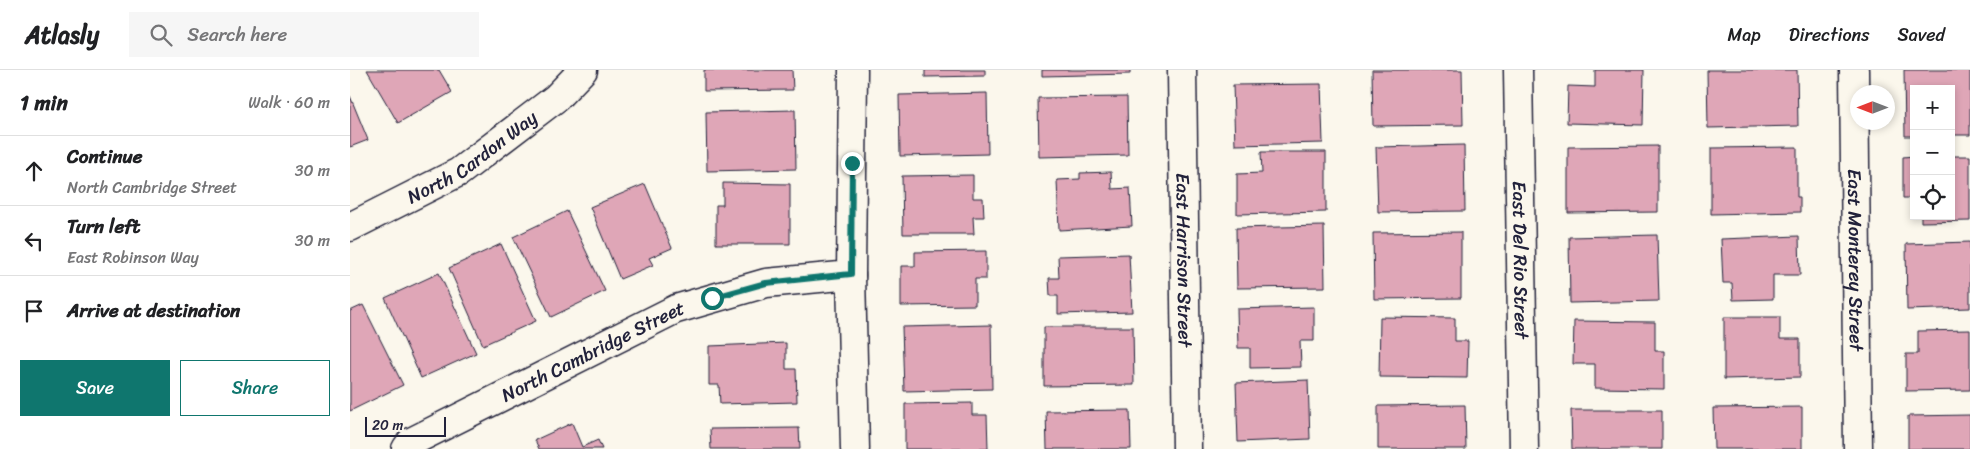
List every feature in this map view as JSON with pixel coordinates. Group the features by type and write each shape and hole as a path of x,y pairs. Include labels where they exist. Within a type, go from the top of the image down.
{"street":[{"name":"North Cardon Way","path":"350,227 459,172 556,98 583,70"},
{"path":"853,70 851,274 855,449"},
{"name":"East Harrison Street","path":"1182,70 1187,449"},
{"name":"East Del Rio Street","path":"1518,70 1524,449"},
{"name":"East Monterey Street","path":"1854,70 1858,449"},
{"name":"North Cambridge Street","path":"406,449 411,442 676,309 766,283 851,274"}],"building":[{"path":"367,70 439,70 452,92 398,123"},
{"path":"704,70 792,70 793,90 704,91"},
{"path":"925,70 985,70 985,76 925,77"},
{"path":"1042,70 1130,70 1130,74 1042,76"},
{"path":"1372,70 1462,70 1463,125 1373,126"},
{"path":"1595,70 1644,70 1643,125 1567,123 1568,86 1595,87"},
{"path":"1707,70 1797,70 1798,126 1708,128"},
{"path":"1904,70 1970,70 1970,135 1955,135 1955,85 1910,85 1910,136 1905,136"},
{"path":"1321,84 1323,143 1235,145 1233,85"},
{"path":"987,93 988,154 900,156 899,95"},
{"path":"350,96 368,140 350,147"},
{"path":"1127,97 1128,155 1039,157 1038,98"},
{"path":"795,110 796,169 707,171 706,112"},
{"path":"1464,145 1465,211 1378,212 1376,147"},
{"path":"1658,146 1658,212 1568,213 1568,147"},
{"path":"1797,147 1797,197 1800,197 1800,212 1711,214 1711,148"},
{"path":"1261,152 1326,152 1326,212 1237,214 1237,174 1262,173"},
{"path":"1910,156 1910,198 1903,198 1903,157"},
{"path":"1955,156 1970,156 1970,221 1921,222 1921,220 1955,220"},
{"path":"1111,172 1112,189 1130,188 1132,226 1059,230 1057,180 1080,179 1080,173"},
{"path":"973,175 973,198 983,198 984,217 973,217 974,234 903,234 902,176"},
{"path":"723,183 790,184 790,244 716,244 716,205 723,205"},
{"path":"645,184 672,248 649,258 653,265 620,279 590,207"},
{"path":"567,211 605,291 551,317 513,237"},
{"path":"1324,226 1325,287 1237,288 1236,228"},
{"path":"1461,232 1461,298 1374,299 1373,233"},
{"path":"1657,235 1659,301 1570,303 1569,237"},
{"path":"1799,236 1800,275 1773,275 1773,299 1733,300 1732,283 1723,283 1721,239"},
{"path":"1970,242 1970,308 1907,310 1906,244"},
{"path":"501,244 536,321 483,345 449,268"},
{"path":"986,251 986,279 975,279 975,305 901,306 901,266 915,266 915,252"},
{"path":"1129,254 1132,312 1058,314 1058,296 1050,296 1049,278 1059,278 1058,256"},
{"path":"439,273 476,353 421,378 385,298"},
{"path":"363,305 403,385 350,411 350,311"},
{"path":"1314,307 1314,341 1300,341 1301,367 1250,368 1250,348 1238,348 1237,309"},
{"path":"1380,317 1455,318 1455,341 1468,341 1467,378 1379,377"},
{"path":"1724,317 1780,317 1780,339 1800,339 1800,377 1724,379"},
{"path":"1574,321 1655,322 1655,351 1664,351 1664,389 1595,388 1595,364 1573,364"},
{"path":"991,325 992,389 904,391 902,327"},
{"path":"1044,327 1133,327 1134,385 1044,386"},
{"path":"1970,330 1970,390 1906,391 1906,354 1918,354 1918,331"},
{"path":"786,343 786,369 796,369 797,402 720,404 719,385 709,385 709,346"},
{"path":"1308,380 1310,439 1238,442 1236,383"},
{"path":"972,403 972,415 987,415 988,449 905,449 905,404"},
{"path":"1465,405 1466,449 1378,449 1378,406"},
{"path":"1802,407 1802,449 1714,449 1713,408"},
{"path":"1130,410 1131,449 1047,449 1046,411"},
{"path":"1571,410 1662,410 1662,449 1572,449"},
{"path":"1970,415 1970,449 1908,449 1908,416"},
{"path":"572,423 582,447 598,440 602,449 539,449 535,440"},
{"path":"799,428 800,449 711,449 710,429"}],"route":[{"path":"712,298 766,283 851,274 852,163"}]}
